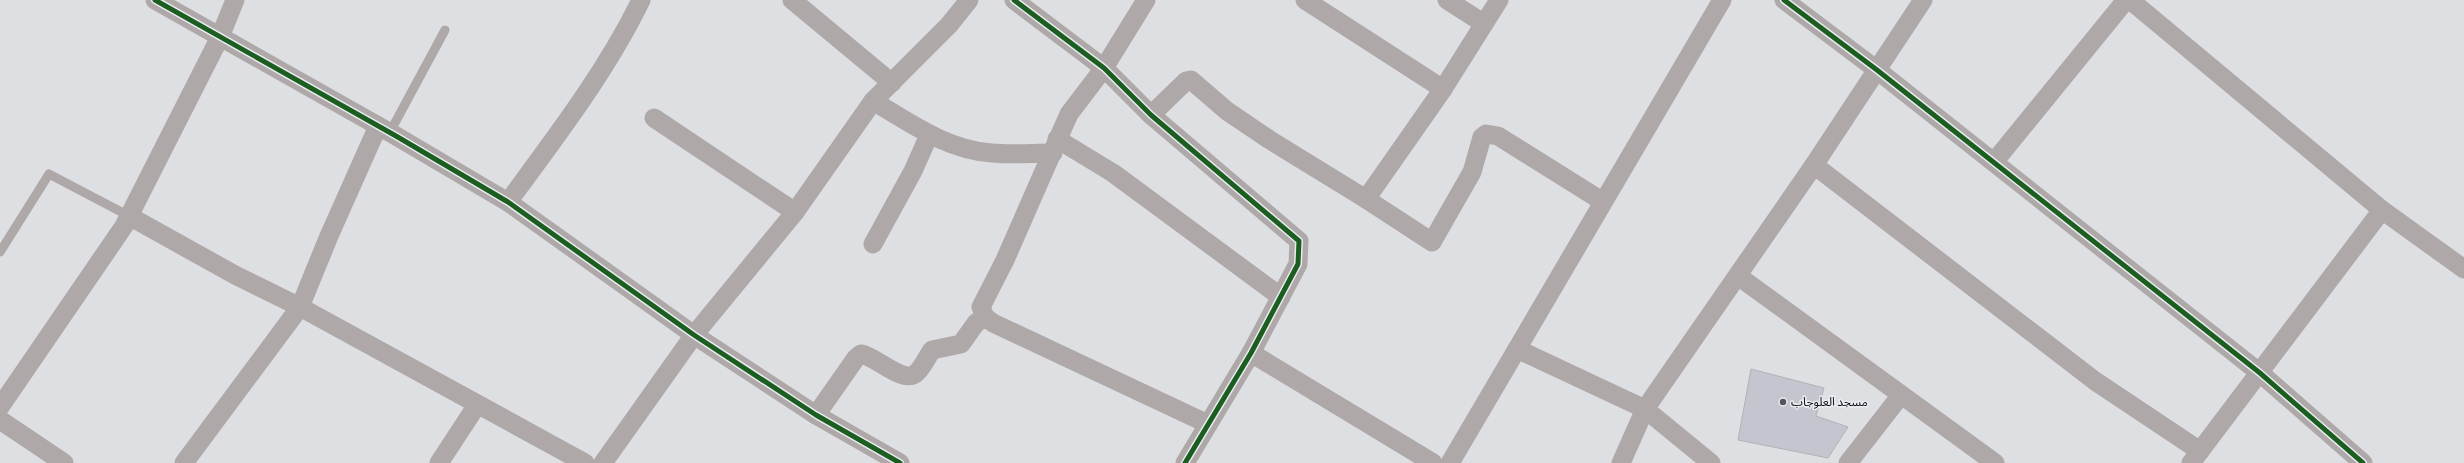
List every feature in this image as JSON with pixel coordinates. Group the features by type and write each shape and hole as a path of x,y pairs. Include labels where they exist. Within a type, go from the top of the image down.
{"street":[{"path":"155,0 384,129 508,202 694,335 816,415 895,462"},
{"path":"0,407 129,216 220,37 235,0"},
{"path":"508,202 575,109 632,19 641,0"},
{"path":"792,0 892,83"},
{"path":"603,463 694,335 795,212 873,101 949,25 969,0"},
{"path":"1014,0 1104,68 1151,115 1299,241 1298,264 1251,353 1185,463"},
{"path":"1146,0 1104,68 1069,114 982,307 985,317 1208,424"},
{"path":"1305,0 1443,89"},
{"path":"1447,0 1483,23"},
{"path":"1366,199 1443,89 1483,23 1499,0"},
{"path":"1450,463 1602,201 1722,0"},
{"path":"1784,0 1877,70 2260,373 2363,463"},
{"path":"1620,463 1645,409 1814,165 1923,0"},
{"path":"1994,162 2126,0"},
{"path":"2130,0 2382,210 2464,269"},
{"path":"1151,115 1186,81 1191,80 1227,111 1270,140 1366,199 1432,242 1472,172 1482,137 1486,134 1498,136 1602,201"},
{"path":"873,101 929,135 960,147 991,153 1055,146 1113,174 1281,297"},
{"path":"654,118 795,212"},
{"path":"184,463 300,307 384,129"},
{"path":"874,244 913,171 929,135"},
{"path":"1814,165 2196,457 2382,210"},
{"path":"129,216 235,275 300,307 409,365 477,405 585,463"},
{"path":"1738,276 1995,463"},
{"path":"816,415 856,358 861,354 900,374 909,376 916,373 932,350 961,344 976,323 985,317"},
{"path":"1517,349 1645,409 1711,463"},
{"path":"1251,353 1433,463"},
{"path":"1848,463 1901,395"},
{"path":"439,463 477,405"},
{"path":"0,420 64,463"}],"lane":[{"path":"384,129 445,30"},
{"path":"0,252 49,174 129,216"}],"building":[{"name":"مسجد العلوجاب","path":"1751,369 1824,388 1816,416 1848,427 1828,458 1738,440"}],"cycle path":[{"path":"155,0 396,136 508,202 694,335 816,415 900,463"},
{"path":"1014,0 1104,68 1151,115 1299,241 1298,264 1251,353 1185,463"},
{"path":"1784,0 1877,70 2260,373 2363,463"}],"place":[{"name":"مسجد العلوجاب","path":"1783,402"}]}
